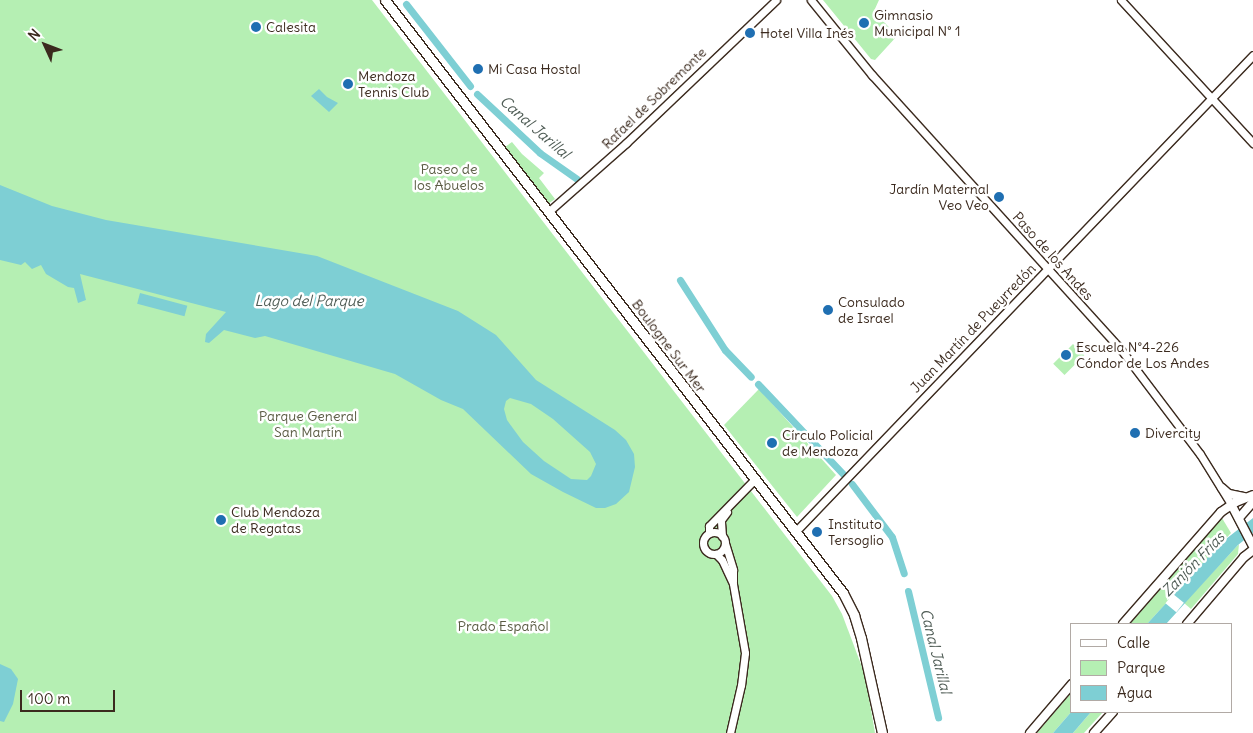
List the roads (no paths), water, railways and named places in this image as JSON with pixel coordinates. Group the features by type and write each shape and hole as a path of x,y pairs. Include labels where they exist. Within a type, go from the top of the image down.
{"main road":[{"name":"Boulogne Sur Mer","path":"385,0 842,593 854,615 882,733"},
{"path":"1222,488 1235,496 1250,496"},
{"path":"1124,623 1217,516 1231,504 1250,496"},
{"path":"1240,521 1253,502"},
{"name":"Paso de los Andes","path":"1231,504 1253,546"},
{"path":"1188,623 1244,557 1253,550"},
{"path":"1030,733 1070,686"},
{"path":"1094,733 1111,713"}],"street":[{"name":"Rafael de Sobremonte","path":"548,212 626,143 776,0"},
{"name":"Paso de los Andes","path":"812,0 872,75 1125,354 1194,447 1231,504"},
{"path":"1122,0 1253,143"},
{"name":"Juan Martín de Pueyrredón","path":"795,532 1253,55"},
{"path":"708,534 709,526 754,480"},
{"path":"730,505 721,520 724,539 733,570 733,584 745,653 741,685 730,733"},
{"path":"724,539 714,532 704,538 703,546 722,560 733,584"},
{"path":"716,554 722,550 724,539"}],"water":[{"path":"319,89 327,97 338,103 329,112 311,96"},
{"name":"Lago del Parque","path":"0,185 52,206 106,220 317,256 458,311 496,335 536,380 615,430 626,440 634,454 635,467 629,492 616,504 605,508 596,508 563,492 531,474 463,409 441,400 395,374 265,336 255,338 224,330 209,343 205,342 206,334 226,312 80,274 86,300 78,303 74,288 68,287 46,274 41,265 32,269 25,262 21,265 0,260","holes":["510,398 531,404 553,419 590,452 596,464 591,476 587,480 571,479 544,461 523,442 507,420 504,409 506,401"]},
{"path":"140,293 187,306 184,316 137,304"},
{"path":"1253,518 1253,533 1238,545 1167,623 1148,623 1222,542"},
{"path":"0,664 11,669 18,679 13,704 4,722 0,721"},
{"path":"1070,713 1090,713 1073,733 1053,733"}],"waterway":[{"name":"Canal Jarillal","path":"406,4 470,86"},
{"name":"Canal Jarillal","path":"477,94 540,153 577,179"},
{"name":"Canal Jarillal","path":"680,280 725,350 751,377"},
{"name":"Canal Jarillal","path":"758,384 844,475"},
{"name":"Canal Jarillal","path":"852,484 892,537 904,573"},
{"name":"Canal Jarillal","path":"908,591 938,717"}],"place":[{"name":"Gimnasio Municipal N° 1","path":"864,23"},
{"name":"Calesita","path":"256,27"},
{"name":"Hotel Villa Inés","path":"750,33"},
{"name":"Mi Casa Hostal","path":"478,69"},
{"name":"Mendoza Tennis Club","path":"348,84"},
{"name":"Jardín Maternal Veo Veo","path":"999,197"},
{"name":"Consulado de Israel","path":"828,310"},
{"name":"Escuela N°4-226 Cóndor de Los Andes","path":"1066,355"},
{"name":"Divercity","path":"1135,433"},
{"name":"Círculo Policial de Mendoza","path":"772,443"},
{"name":"Club Mendoza de Regatas","path":"221,520"},
{"name":"Instituto Tersoglio","path":"817,532"}],"park label":[{"name":"Paseo de los Abuelos","path":"449,177"},
{"name":"Parque General San Martín","path":"308,424"},
{"name":"Prado Español","path":"503,626"}],"water label":[{"name":"Zanjón Frías","path":"1193,564"}]}
